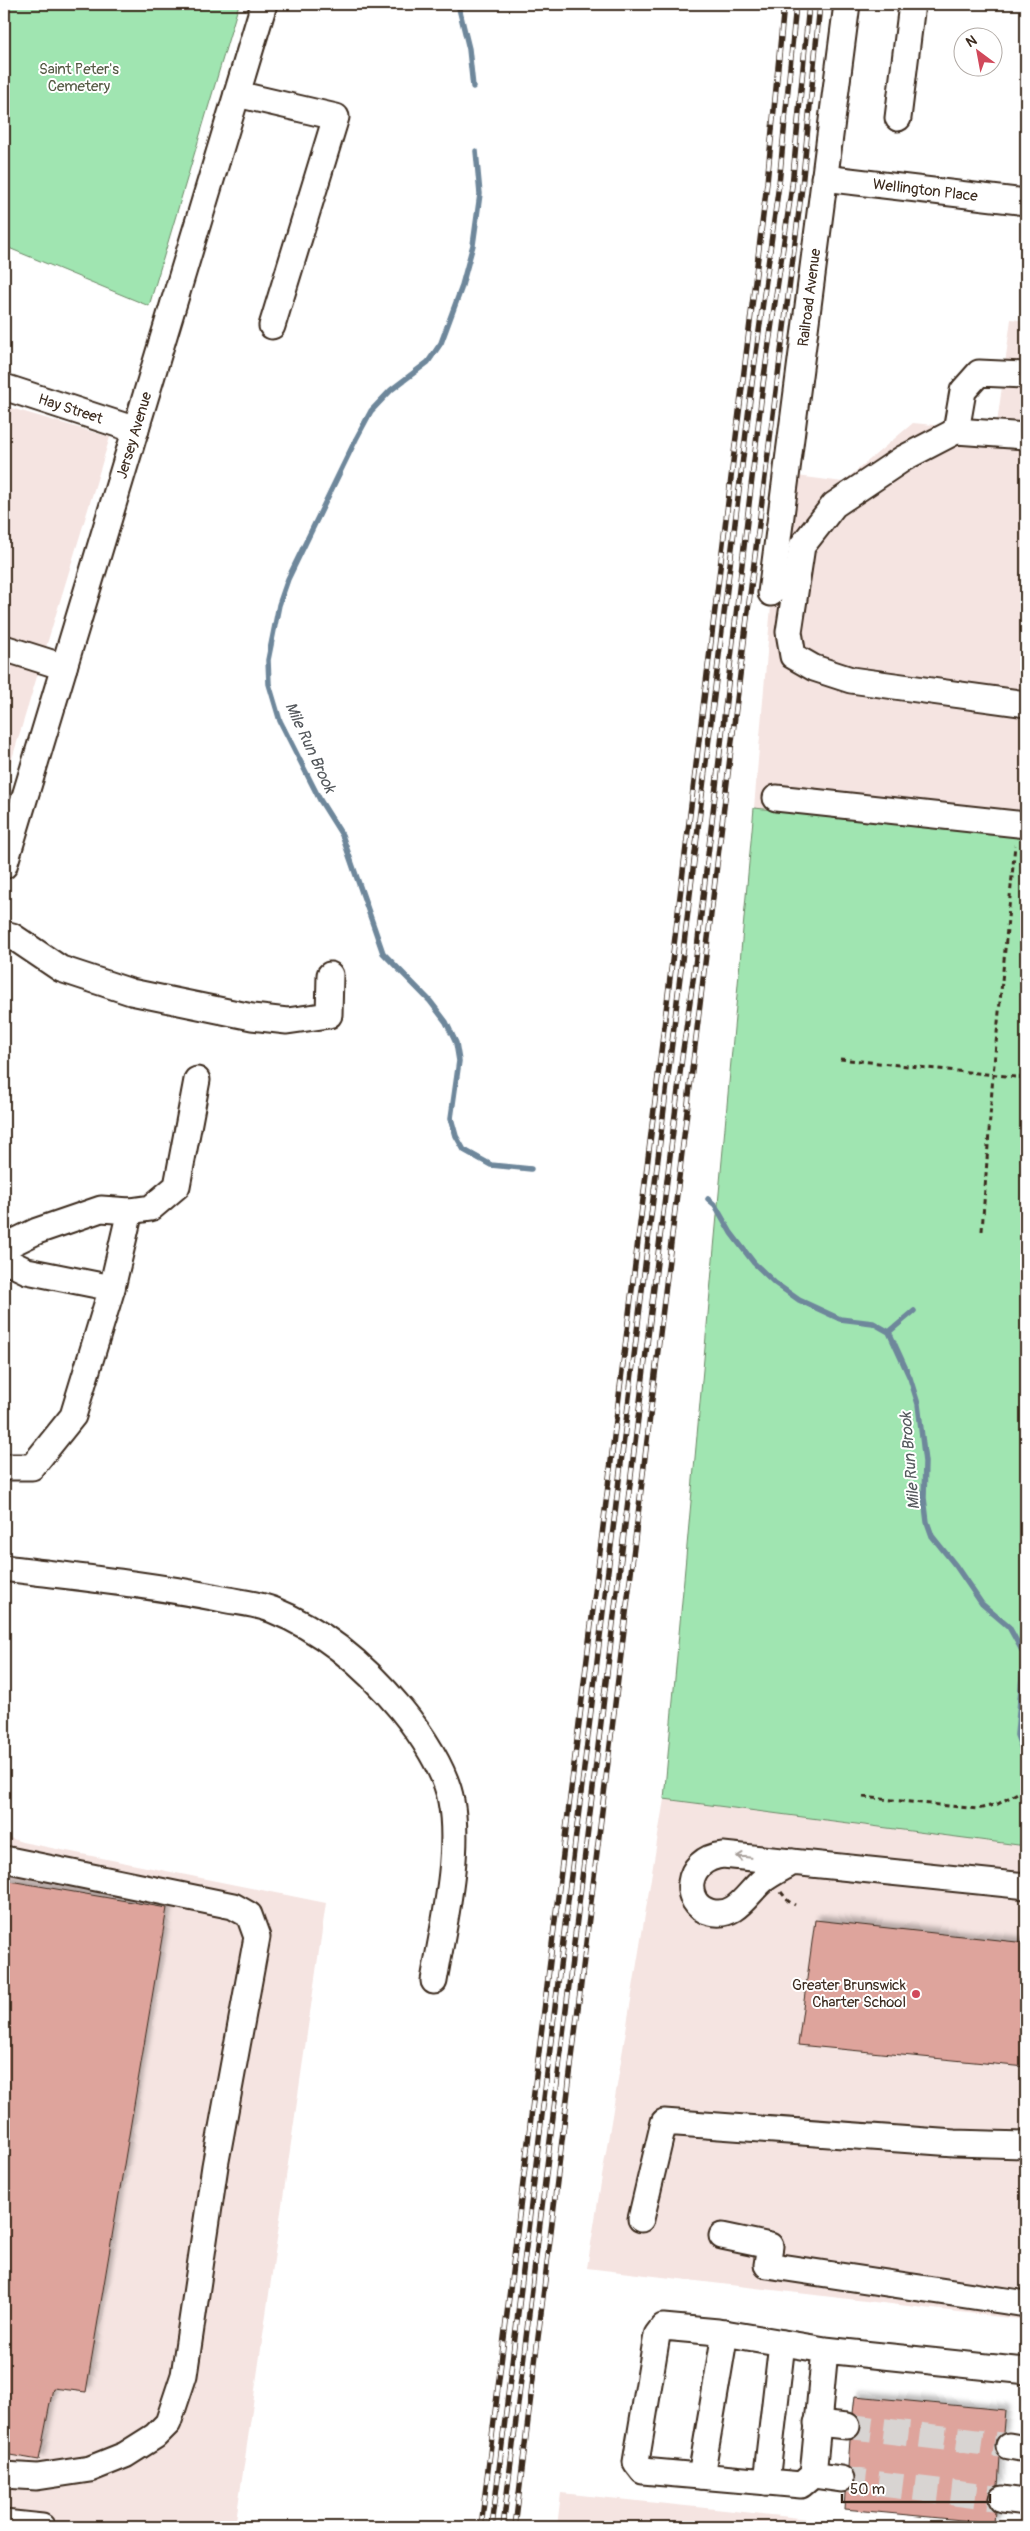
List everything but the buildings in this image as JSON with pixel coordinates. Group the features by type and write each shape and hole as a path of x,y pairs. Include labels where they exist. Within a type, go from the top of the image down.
{"street":[{"name":"Jersey Avenue","path":"4,866 264,4"},
{"name":"Railroad Avenue","path":"771,593 847,4"},
{"path":"898,118 912,4"},
{"path":"237,94 336,117 272,326"},
{"name":"Wellington Place","path":"824,178 1026,202"},
{"path":"956,431 963,391 979,373 1026,375"},
{"name":"Hay Street","path":"4,387 136,430"},
{"path":"1026,436 956,431 904,458 834,505 802,546 789,632 793,656 814,668 851,680 1026,704"},
{"path":"4,648 64,667"},
{"path":"776,798 1022,825"},
{"path":"4,934 12,936 60,968 92,981 132,992 252,1017 287,1020 329,1015 330,975"},
{"path":"4,1247 37,1231 101,1209 130,1211 151,1208 177,1186 197,1080"},
{"path":"4,1467 32,1467 73,1416 112,1288 130,1211"},
{"path":"4,1260 27,1271 112,1288"},
{"path":"4,1568 189,1592 272,1609 311,1629 378,1682 407,1716 426,1743 451,1800 454,1828 450,1889 434,1981"},
{"path":"4,1860 233,1906 249,1914 258,1936 215,2166 184,2375 168,2423 155,2436 125,2455 90,2469 37,2477 4,2475"},
{"path":"793,1862 1026,1886"},
{"path":"641,2219 664,2122 954,2143 1026,2145"},
{"path":"722,2236 770,2246 767,2265 1026,2304"},
{"path":"825,2350 813,2475 801,2485 643,2471 636,2462 655,2344 657,2335 663,2327 725,2333 825,2350 1026,2371"},
{"path":"701,2476 725,2333"},
{"path":"766,2482 782,2343"},
{"path":"818,2423 847,2426"},
{"path":"813,2475 842,2478"},
{"path":"1002,2499 1026,2502"},
{"path":"4,2523 42,2527"}],"path":[{"path":"982,1231 993,1075 1022,825"},
{"path":"840,1059 1026,1078"},
{"path":"862,1796 978,1809 988,1808 1026,1788"},
{"path":"779,1888 788,1901 795,1905"}],"shaded area":[{"path":"1011,319 1026,321 1026,835 754,808 782,474 843,482 913,423 996,431"},
{"path":"4,406 110,437 4,785"},
{"path":"664,1799 1026,1846 1026,2320 587,2268"},
{"path":"4,1836 22,1842 326,1903 235,2527 4,2527"},
{"path":"561,2493 886,2527 557,2527"}],"green space":[{"name":"Saint Peter's Cemetery","path":"4,4 239,4 149,306 4,246"},
{"path":"754,808 1026,835 1026,1846 664,1799"}],"waterway":[{"name":"Mile Run Brook","path":"458,4 469,49 473,87"},
{"name":"Mile Run Brook","path":"476,151 480,194 473,245 461,289 441,343 428,362 391,390 371,411 356,439 288,579 279,605 268,660 269,684 280,721 320,800 342,835 383,953 430,1001 446,1022 456,1043 459,1061 451,1118 456,1136 464,1150 491,1165 531,1169"},
{"name":"Mile Run Brook","path":"708,1199 715,1205 731,1233 754,1263 775,1283 799,1300 840,1319 873,1323 889,1332 910,1378 918,1404 925,1462 924,1498 927,1522 932,1536 956,1566 982,1604 1009,1627 1024,1654 1017,1735 1026,1761"},
{"path":"889,1332 914,1311"}],"tunnel":[{"path":"847,2426 1009,2446"},
{"path":"841,2479 1002,2499"}],"railway":[{"path":"481,2527 767,183 784,4"},
{"path":"492,2527 752,383 779,184 796,4"},
{"path":"503,2527 682,1057 695,966 763,384 792,186 809,4"},
{"path":"515,2527 745,634 802,187 820,4"}],"place":[{"name":"Greater Brunswick Charter School","path":"916,1994"}]}
